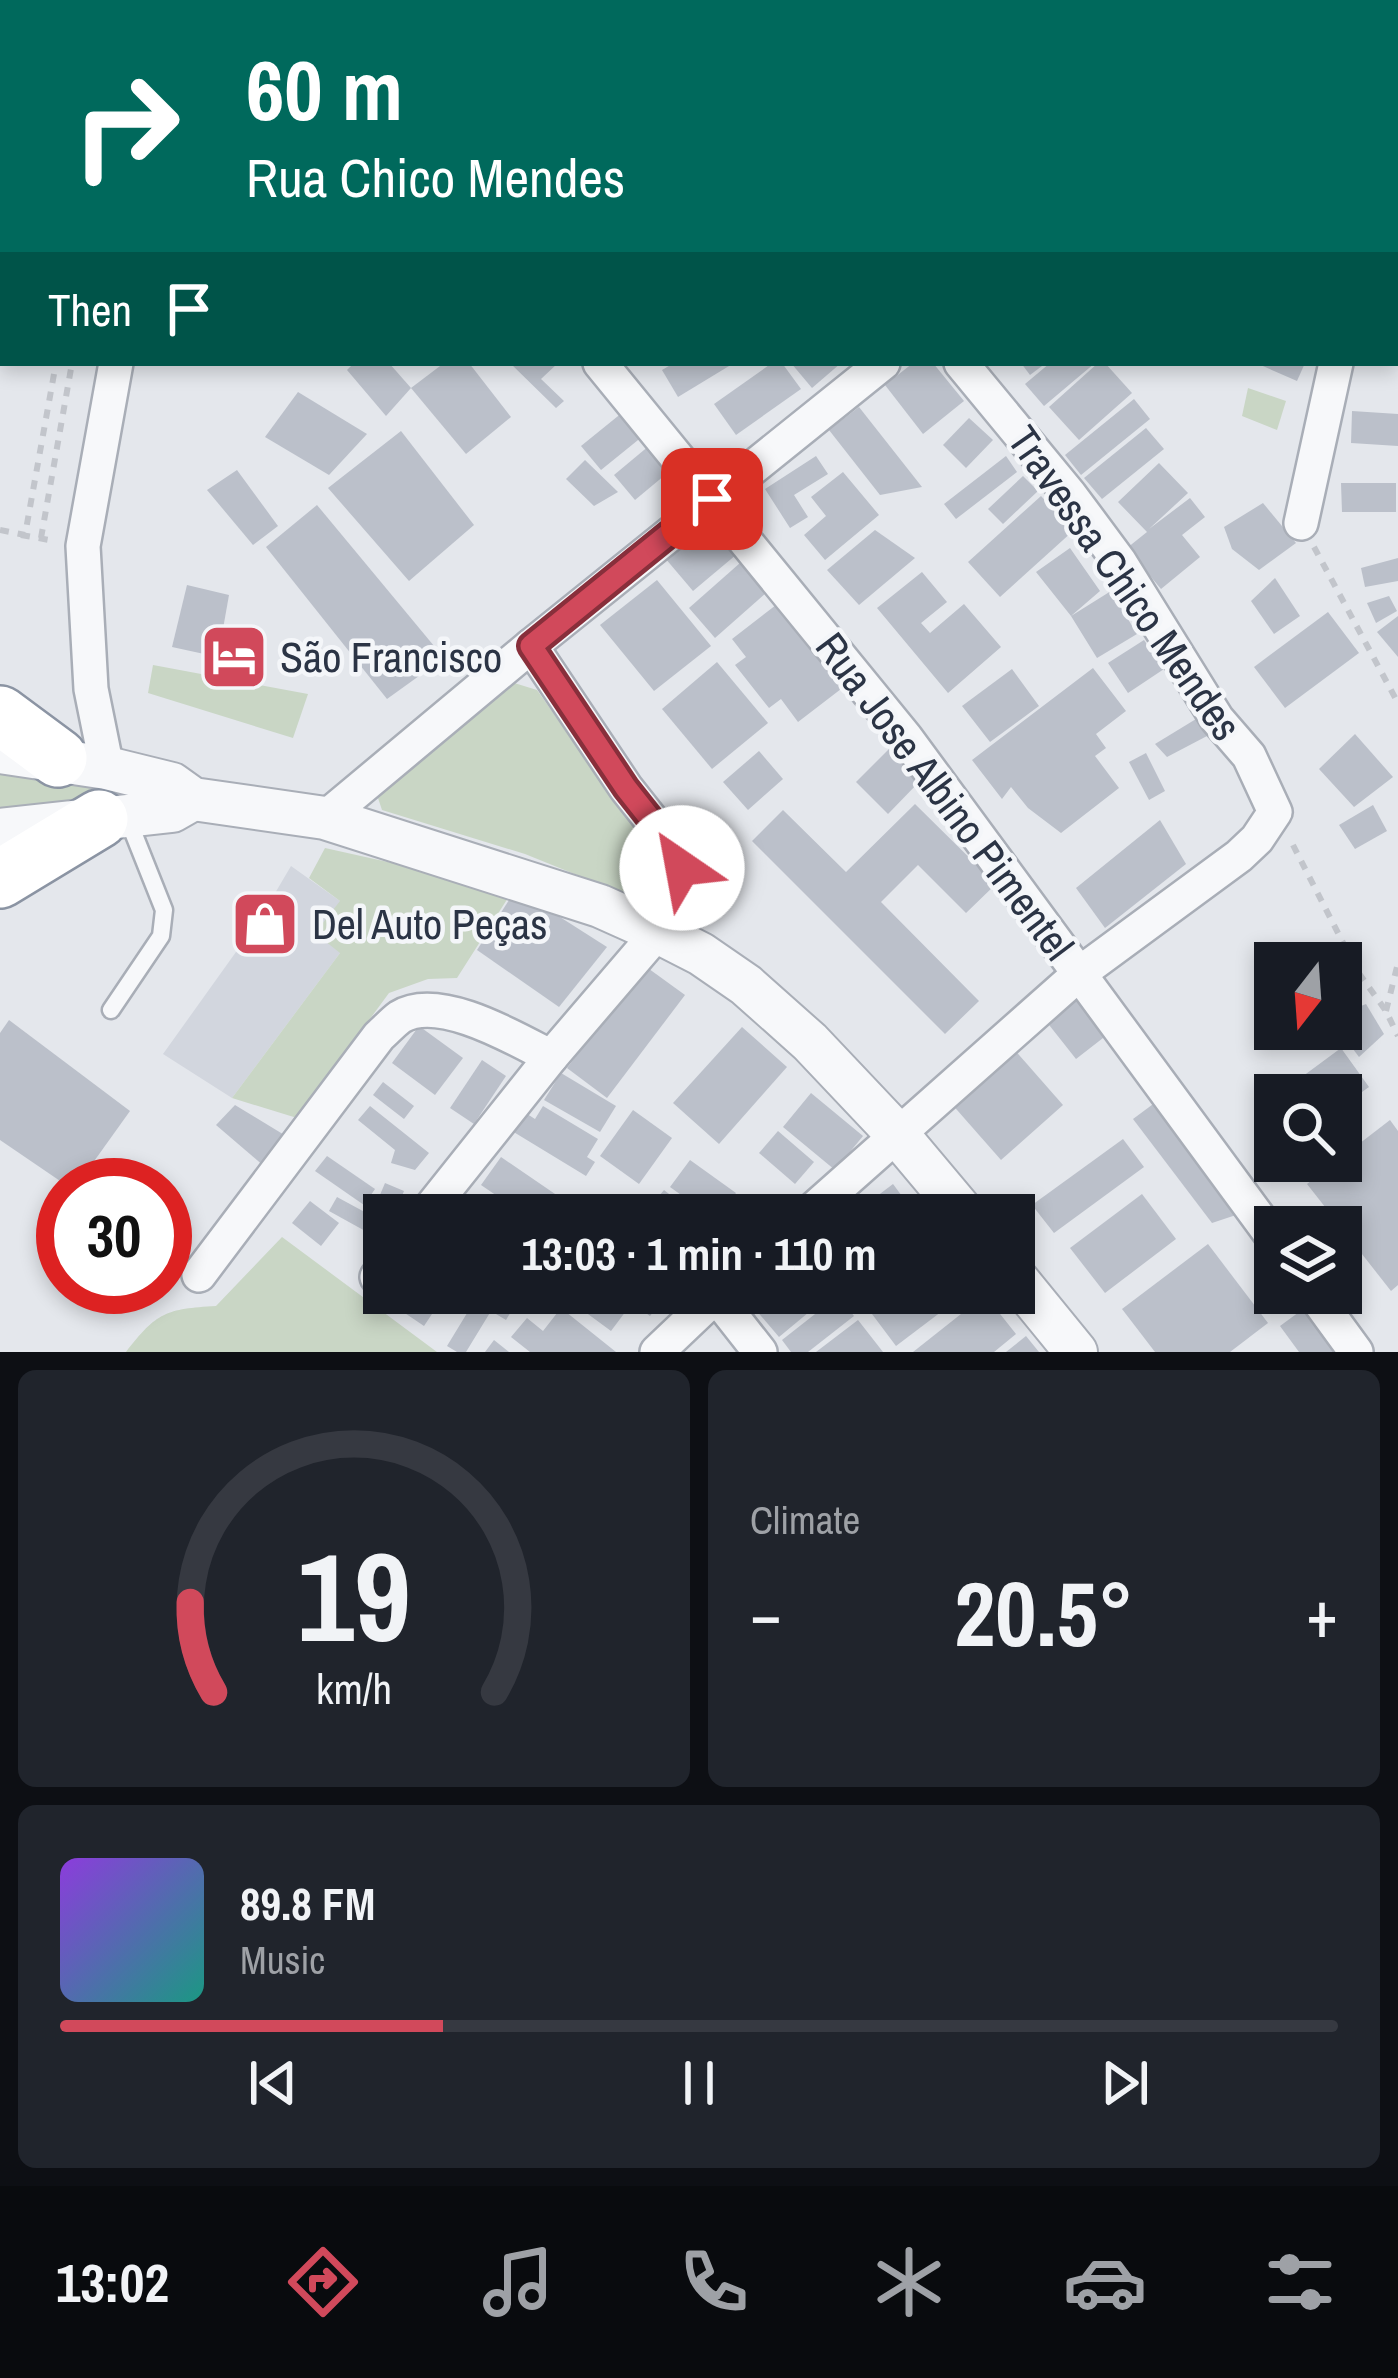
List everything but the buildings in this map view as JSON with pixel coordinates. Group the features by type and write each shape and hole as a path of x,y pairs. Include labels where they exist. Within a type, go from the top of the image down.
{"highway":[{"path":"0,715 98,790 0,879"}],"street":[{"path":"98,790 83,545 115,366"},
{"name":"Rua Jose Albino Pimentel","path":"602,366 906,738 1254,1211"},
{"path":"325,818 879,366"},
{"name":"Travessa Chico Mendes","path":"964,366 1119,561 1217,719 1249,756 1275,812"},
{"path":"1301,523 1335,366"},
{"path":"442,1194 658,932 682,892 682,868 675,850 626,788 531,646"},
{"path":"0,752 98,790 172,811 193,799 325,818 600,906 658,932 746,985 810,1042 947,1194"},
{"path":"0,830 98,790"},
{"path":"830,1194 1080,973 1239,856 1275,812"},
{"path":"199,1275 379,1036 403,1015 423,1010 447,1013 487,1025 551,1057"},
{"path":"1035,1302 1076,1352"},
{"path":"657,1352 697,1314"},
{"path":"731,1314 760,1352"},
{"path":"1328,1314 1356,1352"}],"lane":[{"path":"98,790 164,910 161,936 111,1010"}],"path":[{"path":"0,531 25,535 55,366"},
{"path":"41,538 72,366"},
{"path":"1301,523 1398,703"},
{"path":"0,531 83,545"},
{"path":"1275,812 1358,972 1398,1036"},
{"path":"1386,1011 1398,962"}],"shaded area":[{"path":"291,866 340,901 340,953 232,1098 163,1054 261,917"}],"green space":[{"path":"1248,388 1286,401 1277,430 1242,416"},
{"path":"153,665 308,694 293,738 148,693"},
{"path":"511,682 537,690 655,857 659,870 652,891 630,895 525,854 382,810 377,795"},
{"path":"0,759 97,781 97,807 0,823"},
{"path":"325,848 513,890 457,978 428,979 389,993 297,1118 232,1098 340,953 315,933 340,901 309,878"},
{"path":"282,1237 363,1297 363,1314 386,1314 437,1352 126,1352 164,1315 192,1314 192,1308 216,1306"}],"place":[{"name":"São Francisco","path":"234,657"},
{"name":"Del Auto Peças","path":"265,924"}],"route":[{"path":"682,868 675,850 626,788 531,646 712,499"}]}
